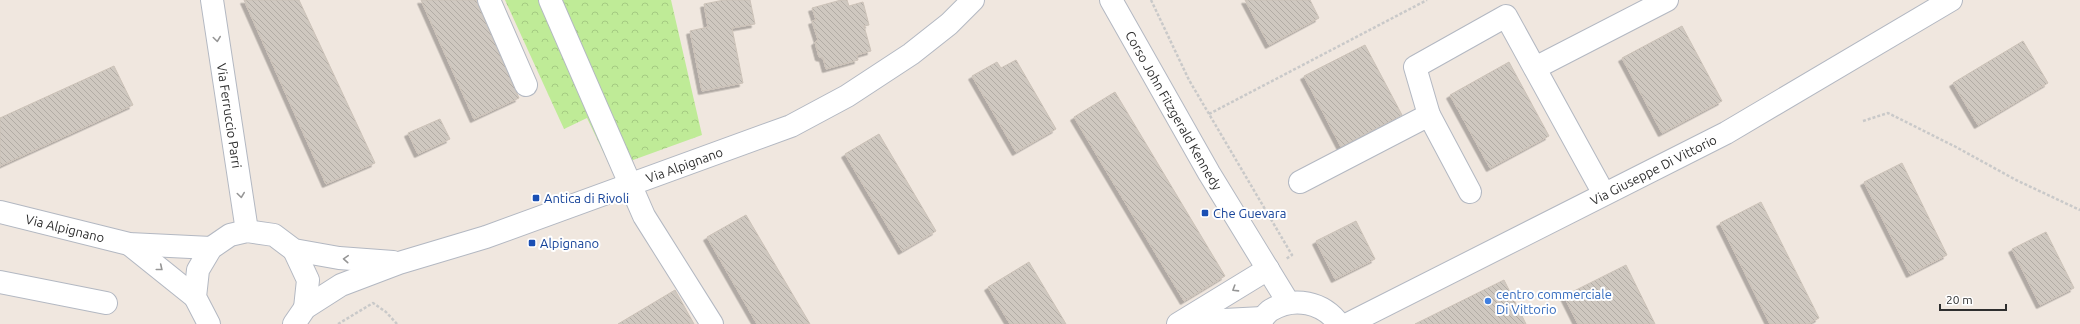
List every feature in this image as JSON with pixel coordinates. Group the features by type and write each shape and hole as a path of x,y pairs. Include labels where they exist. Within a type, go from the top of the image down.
{"street":[{"name":"Via Ferruccio Parri","path":"212,0 247,231"},
{"path":"489,0 526,85"},
{"path":"550,0 644,216 712,324"},
{"name":"Via Alpignano","path":"949,24 973,0"},
{"name":"Via Alpignano","path":"300,316 341,285 399,263 486,237 631,186 792,126 847,96 905,58 949,24 987,0"},
{"name":"Corso John Fitzgerald Kennedy","path":"1111,0 1209,173 1288,302"},
{"path":"1535,68 1667,0"},
{"name":"Via Giuseppe Di Vittorio","path":"1348,324 1726,133 1951,0"},
{"path":"1470,192 1428,115 1415,67 1506,16 1604,194"},
{"path":"1300,182 1428,115"},
{"name":"Via Alpignano","path":"0,212 129,244"},
{"path":"195,297 198,270 211,248 230,235 247,231 274,235 294,250 339,258 399,263"},
{"path":"129,244 211,248"},
{"path":"129,244 195,297 209,324"},
{"path":"294,250 308,280 300,316"},
{"path":"1180,323 1268,269"},
{"path":"0,282 106,303"},
{"path":"1180,323 1261,321 1270,311 1288,302 1314,304 1333,315 1339,324"}],"path":[{"path":"1151,0 1189,80 1292,255 1268,269"},
{"path":"1209,114 1427,0"},
{"path":"1863,121 1888,113 1956,147 2016,180 2080,210"},
{"path":"338,324 373,303 386,312 397,324"}],"green space":[{"path":"505,0 671,0 702,135 611,168 587,118 564,129"}],"building":[{"path":"244,0 299,0 375,163 326,184"},
{"path":"421,0 476,0 519,98 474,119"},
{"path":"724,0 750,0 755,24 732,28 743,83 702,91 690,31 708,27 704,4"},
{"path":"841,0 847,0 849,6 863,2 869,25 864,26 871,51 857,55 858,60 826,69 823,58 819,57 815,42 818,40 812,21 816,20 812,8"},
{"path":"1245,0 1310,0 1319,18 1269,45"},
{"path":"1682,26 1722,101 1662,133 1622,58"},
{"path":"2023,41 2048,83 1978,125 1953,83"},
{"path":"1365,45 1402,115 1341,147 1304,76"},
{"path":"1016,60 1056,129 1016,152 972,76 997,62 1001,68"},
{"path":"1509,62 1549,136 1490,168 1450,95"},
{"path":"114,66 133,105 0,166 0,118"},
{"path":"1115,92 1225,276 1184,301 1074,117"},
{"path":"440,119 450,139 418,154 408,133"},
{"path":"879,134 936,231 902,251 845,154"},
{"path":"1902,163 1947,255 1910,274 1864,182"},
{"path":"1761,202 1819,318 1808,324 1770,324 1720,223"},
{"path":"746,215 810,324 757,324 707,237"},
{"path":"1356,221 1375,259 1335,279 1316,241"},
{"path":"2046,232 2074,288 2040,305 2012,249"},
{"path":"1029,262 1066,324 1010,324 988,287"},
{"path":"1626,265 1655,324 1578,324 1564,296"},
{"name":"centro commerciale Di Vittorio","path":"1504,280 1526,324 1415,324"},
{"path":"675,290 694,324 618,324"}],"place":[{"name":"Antica di Rivoli","path":"536,198"},
{"name":"Che Guevara","path":"1205,213"},
{"name":"Alpignano","path":"532,243"},
{"name":"centro commerciale Di Vittorio","path":"1488,301"}]}
